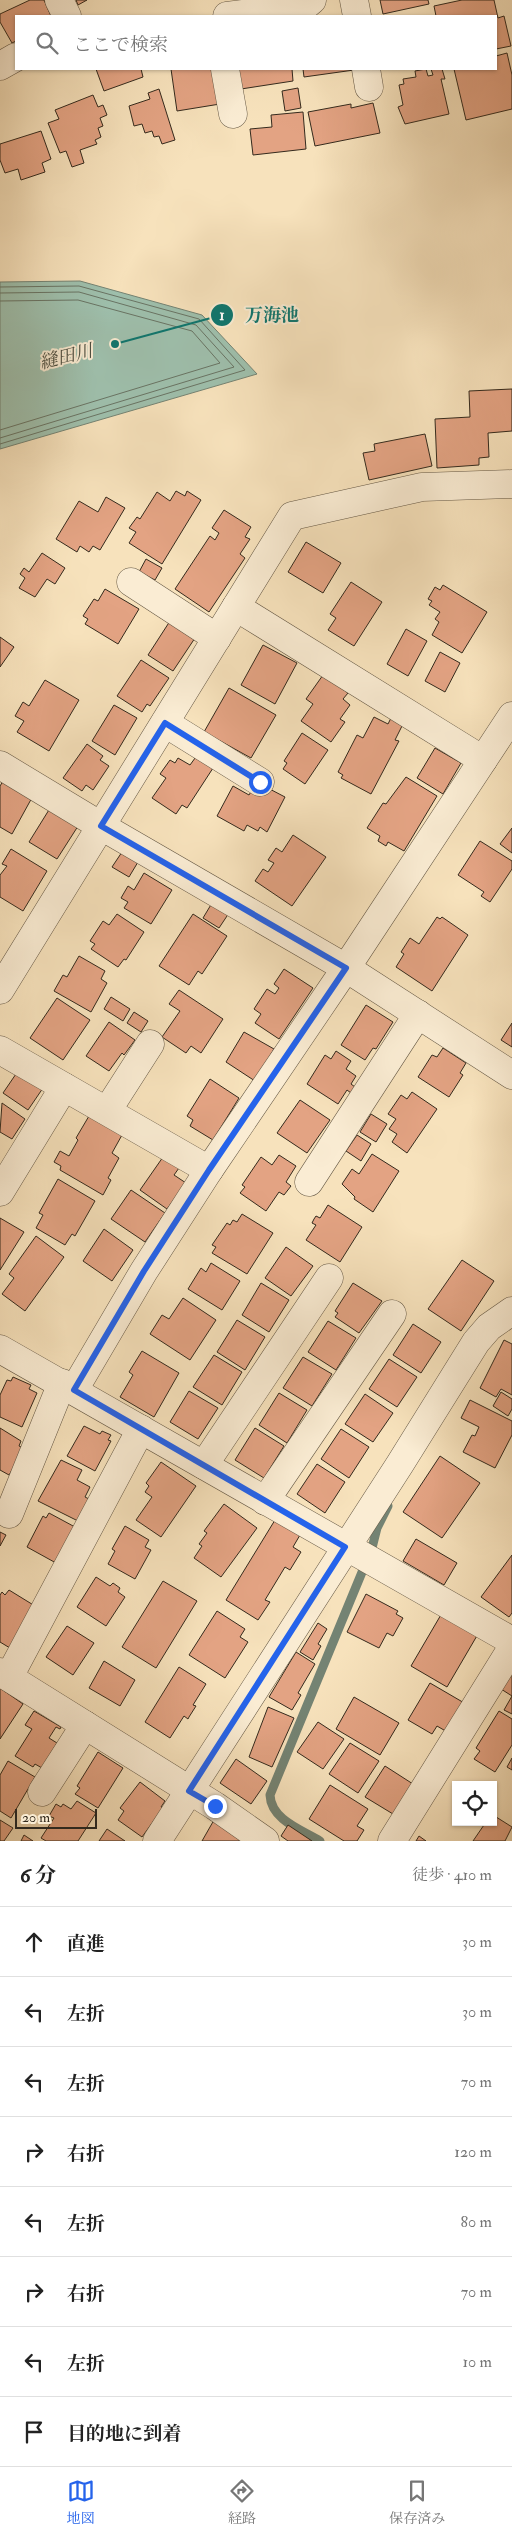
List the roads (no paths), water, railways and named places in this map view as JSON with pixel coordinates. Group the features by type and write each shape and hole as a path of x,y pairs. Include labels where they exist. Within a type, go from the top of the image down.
{"street":[{"path":"59,0 66,15"},
{"path":"235,15 296,7 312,0"},
{"path":"354,0 357,15"},
{"path":"225,70 233,114"},
{"path":"0,990 292,516 422,486 512,484"},
{"path":"131,582 217,638"},
{"path":"236,607 483,760"},
{"path":"9,1514 68,1386 209,1170 346,968 512,716"},
{"path":"165,723 260,782"},
{"path":"0,765 101,826 346,968 512,1075"},
{"path":"309,1182 418,1014"},
{"path":"107,1111 150,1044"},
{"path":"0,1050 209,1170"},
{"path":"0,1192 64,1087"},
{"path":"204,1465 329,1278"},
{"path":"157,1841 400,1464 476,1342 489,1327 512,1311"},
{"path":"265,1500 392,1314"},
{"path":"0,1349 68,1386 345,1547 512,1641"},
{"path":"141,1429 5,1675 265,1841"},
{"path":"392,1841 512,1648"},
{"path":"42,1792 84,1725"}],"water":[{"name":"縫田川","path":"80,281 202,315 257,374 0,449 0,282"}],"waterway":[{"path":"320,1841 282,1818 272,1804 270,1795 372,1548 377,1528 388,1506"}],"place":[{"name":"万海池","path":"115,344"}]}
